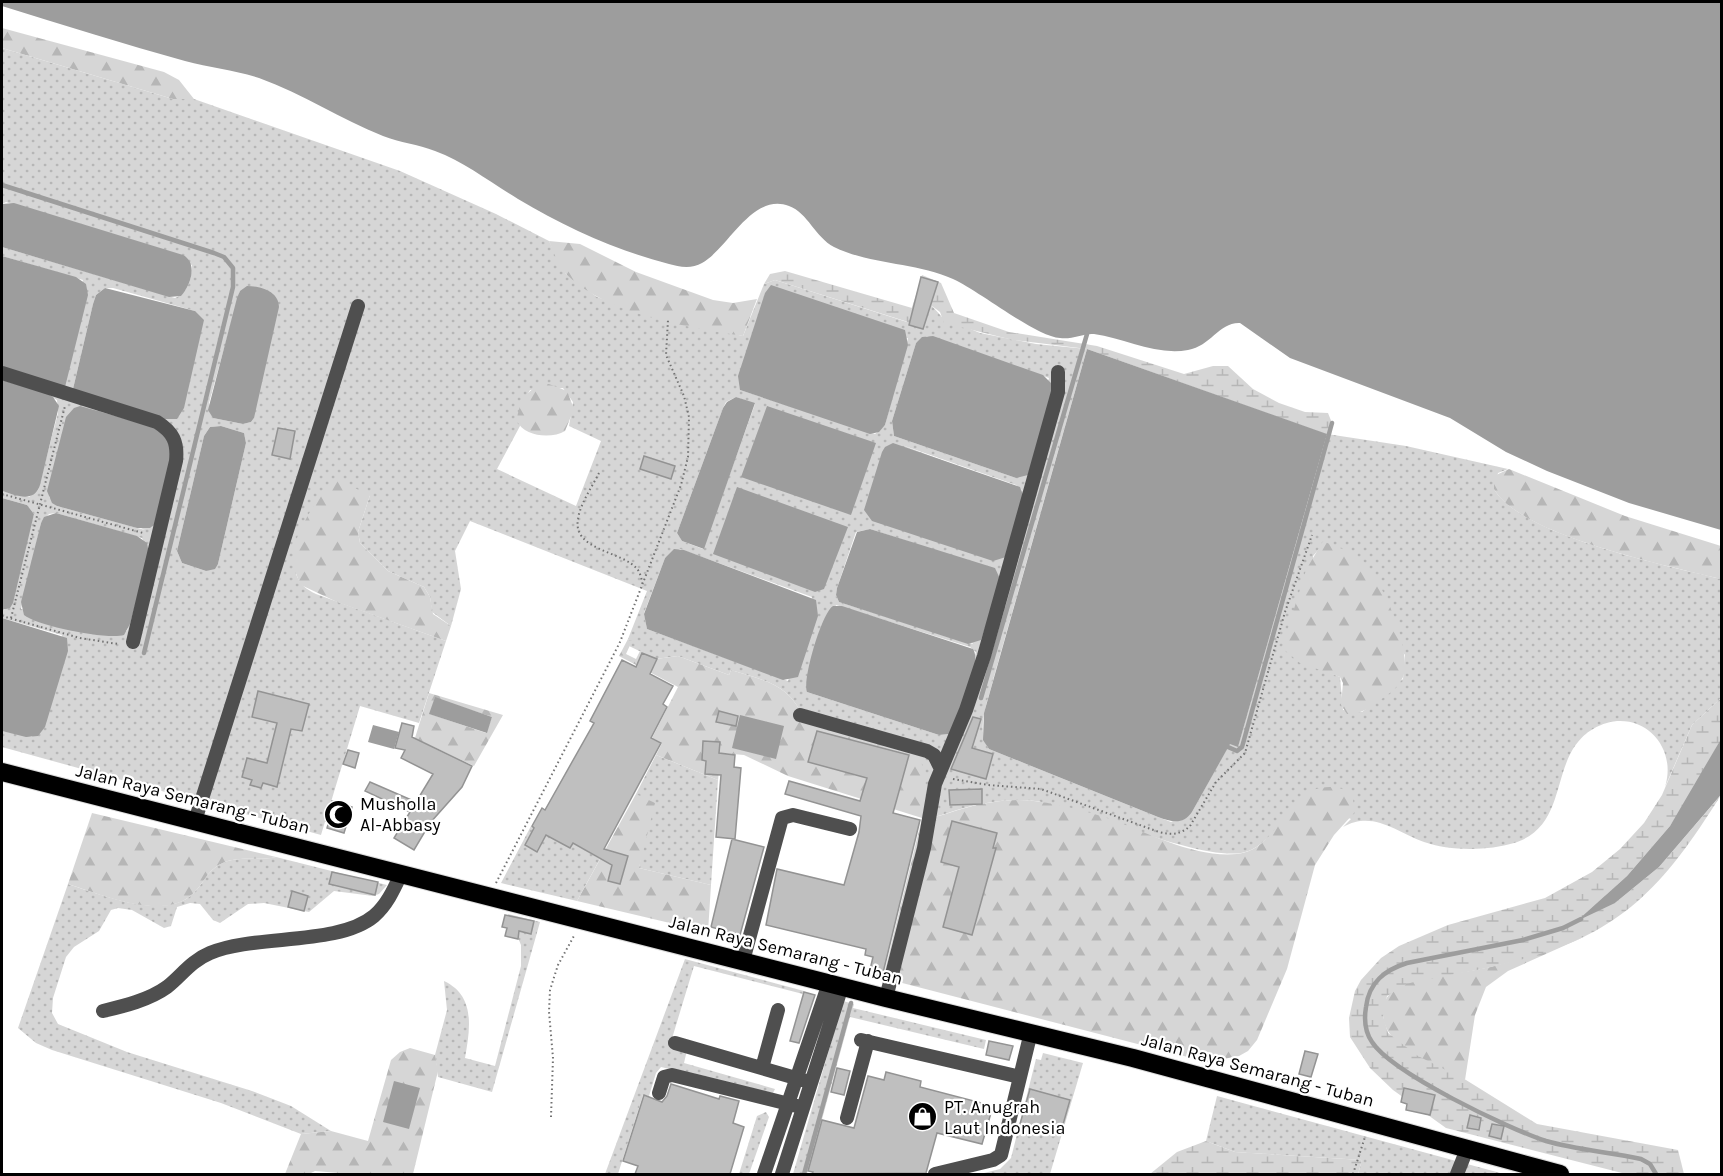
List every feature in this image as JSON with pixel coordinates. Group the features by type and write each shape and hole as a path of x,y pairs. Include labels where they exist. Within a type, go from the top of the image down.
{"highway":[{"name":"Jalan Raya Semarang - Tuban","path":"2,772 886,998 1031,1032 1560,1174"}],"lane":[{"path":"195,821 358,306"},
{"path":"886,998 912,899 940,767 966,710 984,656 1058,392 1058,372"},
{"path":"2,374 157,422 172,434 177,448 176,461 133,642"},
{"path":"800,715 927,751 934,755 940,767"},
{"path":"743,961 782,818 794,815 850,829"},
{"path":"103,1011 131,1004 164,989 186,968 212,952 230,947 338,931 362,924 382,908 401,874"},
{"path":"764,1174 798,1078 835,985"},
{"path":"782,1174 805,1108 835,985"},
{"path":"762,1068 778,1010"},
{"path":"935,1174 993,1160 1001,1155 1031,1032"},
{"path":"847,1118 865,1041 1020,1077"},
{"path":"675,1043 812,1083"},
{"path":"659,1093 664,1077 672,1075 805,1108"},
{"path":"1457,1174 1467,1149"}],"path":[{"path":"490,897 620,642 681,485 690,439 684,396 666,356 668,320"},
{"path":"11,618 67,394"},
{"path":"599,473 581,510 578,528 580,535 592,545 630,562 641,575 643,587"},
{"path":"2,494 158,537"},
{"path":"940,767 950,778 961,782 1041,789 1159,832 1177,834 1184,831 1216,782 1245,753 1285,612 1312,535"},
{"path":"2,616 96,641 133,642"},
{"path":"551,1117 553,1058 549,1012 550,990 558,965 572,942 581,920"},
{"path":"1353,1174 1370,1123"}],"green space":[{"path":"2,28 164,72 179,80 194,99 173,99 2,48"},
{"path":"2,48 173,99 194,99 400,171 496,214 549,241 566,274 597,297 656,317 743,336 764,284 775,280 907,322 916,295 933,300 932,306 942,317 980,333 1036,344 1087,349 986,706 983,733 989,749 1171,822 1192,812 1230,743 1238,746 1327,434 1406,446 1508,469 1498,473 1494,489 1509,506 1534,521 1598,547 1721,579 1721,698 1692,725 1665,787 1668,771 1666,755 1650,732 1638,724 1624,721 1609,722 1593,729 1579,741 1569,756 1552,806 1544,821 1532,834 1504,846 1469,849 1434,845 1374,822 1354,822 1343,827 1351,819 1301,797 1259,846 1233,854 1179,844 1035,801 996,802 966,807 936,817 922,818 804,719 791,698 775,685 731,670 729,675 678,656 656,659 629,646 631,641 628,639 647,591 470,521 455,551 461,589 451,626 432,612 430,597 424,587 388,571 360,543 358,532 370,495 296,574 299,581 316,594 446,641 419,723 360,706 321,835 2,747 2,731 32,737 62,635 2,618 2,610 5,610 34,514 27,505 2,498 2,491 29,497 38,490 58,413 57,400 46,394 83,280 2,256 2,247 175,298 183,293 188,284 192,265 6,202 2,204","holes":["105,288 113,288 195,311 73,389 96,295","240,291 254,418 251,422 243,424 213,418 209,403","927,336 1049,378 1016,478 894,436 892,421 916,343","908,338 885,425 875,434 740,390","563,388 573,402 569,426 601,441 576,506 497,469 520,426 519,410 530,390","736,397 755,404 703,549 682,541 677,533 726,402","221,426 244,433 246,443 218,564 206,571 182,563 177,551 204,436 210,427","899,444 1016,485 1023,491","49,485 145,530 57,506 49,497","56,513 142,538 149,554 127,631 21,609 41,523 49,514","870,529 910,542 973,644 839,602 836,595 856,532","1320,548 1405,655 1403,679 1362,712 1343,710 1340,677 1323,670 1313,556","680,549 812,597 788,681 647,629 644,613 665,558","836,605 970,647 976,652 949,734 939,735 807,692"]},
{"path":"549,241 580,244 636,272 713,300 733,303 757,299 743,336 649,317 603,300 566,274 558,263"},
{"path":"785,271 912,308 908,322 775,280 764,284 770,274"},
{"path":"922,275 941,283 954,313 1009,332 1097,346 1184,374 1213,366 1228,366 1253,389 1279,403 1305,412 1328,413 1332,423 1331,436 1087,349 1013,340 944,323 940,312 932,306 932,300 916,295"},
{"path":"549,384 567,391 574,409 565,431 546,436 526,430 517,421 522,401 530,391"},
{"path":"1509,469 1625,516 1721,546 1721,579 1598,547 1533,521 1509,506 1494,489 1494,476"},
{"path":"337,480 370,495 358,532 360,543 388,571 424,587 430,597 433,614 451,626 446,641 337,602 301,585 294,566 293,553 298,535 317,501"},
{"path":"1323,541 1355,555 1371,571 1387,600 1404,651 1405,666 1399,684 1373,705 1357,713 1347,714 1341,705 1343,683 1340,677 1300,663 1282,648 1306,570"},
{"path":"628,639 632,641 626,654 636,659 640,651 656,659 678,656 729,675 731,670 755,677 783,691 798,707 804,719 919,755 924,771 923,818 936,817 967,807 996,802 1034,801 1092,813 1188,848 1204,852 1237,854 1257,847 1299,798 1319,788 1334,787 1348,792 1353,797 1354,813 1334,835 1315,865 1287,969 1257,1040 1248,1051 1239,1056 1207,1062 883,978 922,818 788,776 744,755 721,753 718,780 656,755 662,743 652,738 678,687 619,656"},
{"path":"429,693 503,715 474,766 415,738","holes":["435,698 492,717 486,733 430,714"]},
{"path":"1721,698 1721,739 1689,797 1670,826 1627,876 1605,896 1615,903 1659,867 1721,795 1674,863 1651,889 1626,911 1599,929 1567,944 1530,957 1487,968 1406,984 1387,996 1383,1016 1388,1033 1418,1056 1466,1080 1537,1124 1678,1150 1684,1174 1626,1174 1446,1128 1393,1090 1370,1068 1350,1037 1349,1018 1355,991 1361,980 1381,958 1399,946 1448,925 1545,898 1592,872 1620,849 1644,823 1662,795 1692,725"},
{"path":"656,755 718,780 711,885 639,868 643,845 636,794"},
{"path":"636,794 655,803 639,868 711,885 708,932 577,901"},
{"path":"92,813 276,857 237,859 225,862 213,869 189,897 176,903 146,906 112,899 68,884"},
{"path":"531,826 568,840 600,859 577,901 501,883"},
{"path":"276,857 387,885 379,894 373,896 334,891 309,912 264,903 248,904 220,923 213,920 200,904 190,903 177,907 171,926 164,928 132,910 118,908 111,910 99,931 74,947 66,957 53,998 52,1013 58,1024 127,1052 252,1091 291,1106 331,1131 301,1134 221,1103 52,1050 36,1043 18,1028 68,884 129,903 162,906 177,903 189,897 213,869 225,862 237,859"},
{"path":"508,914 540,922 492,1092 438,1077 435,1055 447,1010 444,981 454,987 466,1004 469,1025 465,1058 495,1066 521,966 521,945"},
{"path":"1586,936 1508,971 1486,987 1475,1015 1465,1080 1426,1062 1401,1046 1391,1036 1385,1024 1383,1011 1385,1002 1390,994 1400,986 1425,978 1502,964"},
{"path":"685,959 804,991 803,994 694,966 670,1045 687,1050 684,1063 775,1089 773,1093 661,1067 656,1073 649,1096 643,1095 618,1174 605,1174"},
{"path":"843,1001 854,1004 853,1008 986,1040 984,1049 850,1017 807,1174 793,1174"},
{"path":"410,1048 435,1055 438,1071 413,1174 351,1174 315,1171 309,1174 285,1174 301,1134 331,1131 368,1141 391,1060 400,1052"},
{"path":"1043,1053 1083,1063 1050,1174 980,1174 1000,1169 1011,1158 1036,1059 1041,1060"},
{"path":"1217,1096 1504,1174 1358,1174 1362,1160 1235,1152 1206,1141"},
{"path":"766,1112 769,1117 749,1174 739,1174 757,1116"},
{"path":"1206,1141 1235,1152 1362,1160 1358,1174 1150,1174 1177,1152"}],"shaded area":[{"path":"2,2 1721,2 1721,530 1629,503 1547,471 1506,452 1450,418 1290,358 1240,323 1226,326 1196,348 1176,351 1152,349 1094,334 1060,338 1037,330 953,279 924,269 848,253 834,247 827,243 796,209 776,204 763,207 752,214 712,256 702,263 690,267 673,265 629,252 591,237 536,209 446,156 383,136 275,84 250,75 185,61 94,34 2,6"},
{"path":"14,203 183,255 188,259 192,269 188,286 181,296 169,297 2,247 2,204"},
{"path":"2,256 76,277 86,284 88,295 65,387 2,367"},
{"path":"771,285 905,330 908,345 885,425 879,432 870,434 740,390 738,376 765,293"},
{"path":"247,286 268,290 276,297 279,307 254,418 251,422 243,424 213,418 208,410 237,298 240,291"},
{"path":"105,288 195,311 204,320 184,408 177,419 163,419 73,389 93,304 96,295"},
{"path":"933,336 1043,375 1054,386 1028,475 1016,478 894,436 892,421 916,343 922,337"},
{"path":"1087,349 1327,434 1238,747 1230,744 1192,812 1181,821 1158,817 989,749 983,740 984,713"},
{"path":"2,380 46,393 53,397 59,406 40,485 34,495 24,497 2,491"},
{"path":"736,397 755,403 704,549 682,541 677,533 723,408 727,402"},
{"path":"80,406 158,428 173,448 155,524 150,528 137,528 52,503 47,491 66,417 74,408"},
{"path":"767,406 876,443 851,515 741,477"},
{"path":"221,426 244,433 246,443 218,564 215,569 206,571 182,563 177,551 204,436 210,427"},
{"path":"893,443 1020,487 1023,495 1006,557 993,561 872,521 864,510 882,452 885,447"},
{"path":"737,487 848,527 824,589 815,592 713,554"},
{"path":"2,498 27,505 34,514 13,603 10,608 2,610"},
{"path":"56,513 137,536 147,543 149,554 130,624 124,635 103,636 72,631 24,615 21,602 41,523 44,517"},
{"path":"870,529 995,568 1001,581 981,640 968,644 839,602 836,595 837,588 857,532"},
{"path":"674,549 684,550 816,600 818,616 798,677 783,680 647,629 644,614 665,558"},
{"path":"833,606 842,606 973,649 975,666 972,678 963,705 949,734 939,735 807,692 807,674 814,647 824,620"},
{"path":"2,618 67,638 68,651 45,727 38,736 26,737 2,731"},
{"path":"435,697 492,717 487,733 429,714"},
{"path":"740,715 784,726 776,759 732,748"},
{"path":"373,725 399,732 394,749 368,742"},
{"path":"1721,739 1722,793 1719,797 1659,867 1615,903 1577,921 1627,876 1670,826"},
{"path":"394,1081 420,1088 409,1129 383,1122"}],"building":[{"path":"921,277 938,282 923,329 909,325"},
{"path":"278,428 295,431 290,459 272,455"},
{"path":"644,456 675,466 671,479 640,469"},
{"path":"642,653 657,659 650,674 673,686 663,704 667,707 651,738 661,743 604,849 628,856 620,884 608,881 612,865 573,843 570,848 546,835 537,852 525,845 542,808 545,810 594,723 590,721 622,660 636,667"},
{"path":"258,691 309,704 302,731 291,729 277,787 263,783 261,788 250,785 252,780 242,777 247,758 267,763 277,723 252,717"},
{"path":"719,711 738,716 736,726 716,722"},
{"path":"973,717 981,719 972,748 993,754 986,779 951,769"},
{"path":"402,723 414,726 412,737 472,766 462,787 430,823 414,850 394,838 410,812 365,791 370,782 416,802 433,774 401,758 405,750 395,748"},
{"path":"817,731 909,755 893,813 920,820 882,977 869,974 873,957 865,955 866,949 766,925 777,869 844,885 859,832 861,816 785,794 789,781 860,801 867,778 808,762"},
{"path":"703,741 720,742 719,753 735,755 734,767 741,768 735,839 716,837 721,775 705,774 706,761 702,760"},
{"path":"348,750 359,753 355,768 343,764"},
{"path":"982,789 982,804 950,805 949,790"},
{"name":"Musholla Al-Abbasy","path":"332,801 352,807 344,833 327,828 329,821 326,821"},
{"path":"952,821 997,833 993,848 996,848 972,935 943,927 959,867 941,862"},
{"path":"732,839 764,847 740,935 711,927"},
{"path":"332,872 378,882 375,895 329,884"},
{"path":"292,891 308,896 304,911 288,907"},
{"path":"505,915 534,921 531,934 519,931 518,939 505,936 507,928 502,927"},
{"path":"804,992 815,995 799,1043 790,1041"},
{"path":"989,1041 1013,1046 1009,1060 986,1055"},
{"path":"1305,1051 1318,1054 1311,1077 1299,1074"},
{"path":"837,1068 850,1071 844,1095 831,1092"},
{"name":"PT. Anugrah Laut Indonesia","path":"886,1072 921,1081 920,1087 993,1106 982,1144 937,1133 926,1173 812,1174 813,1172 808,1171 822,1120 854,1128 868,1076 884,1080"},
{"path":"671,1084 719,1099 720,1096 739,1101 733,1123 744,1127 730,1174 635,1174 638,1166 623,1161 644,1095 662,1102"},
{"path":"1404,1088 1435,1095 1430,1115 1406,1110 1407,1104 1401,1102"},
{"path":"1030,1089 1070,1100 1060,1135 1020,1124"},
{"path":"1470,1115 1481,1118 1479,1130 1467,1128"},
{"path":"1492,1124 1504,1126 1501,1139 1489,1136"}],"waterway":[{"path":"2,185 214,253 224,257 233,268 233,287 144,653"},
{"path":"981,698 1087,334"},
{"path":"1228,747 1237,751 1242,747 1332,423"},
{"path":"1581,919 1563,928 1523,940 1407,963 1392,969 1374,984 1368,998 1365,1012 1366,1030 1372,1042 1402,1069 1480,1113 1546,1141 1641,1159 1650,1164 1656,1174"},
{"path":"804,1174 851,1003"}],"place":[{"name":"Musholla Al-Abbasy","path":"339,814"},
{"name":"PT. Anugrah Laut Indonesia","path":"923,1117"}]}
